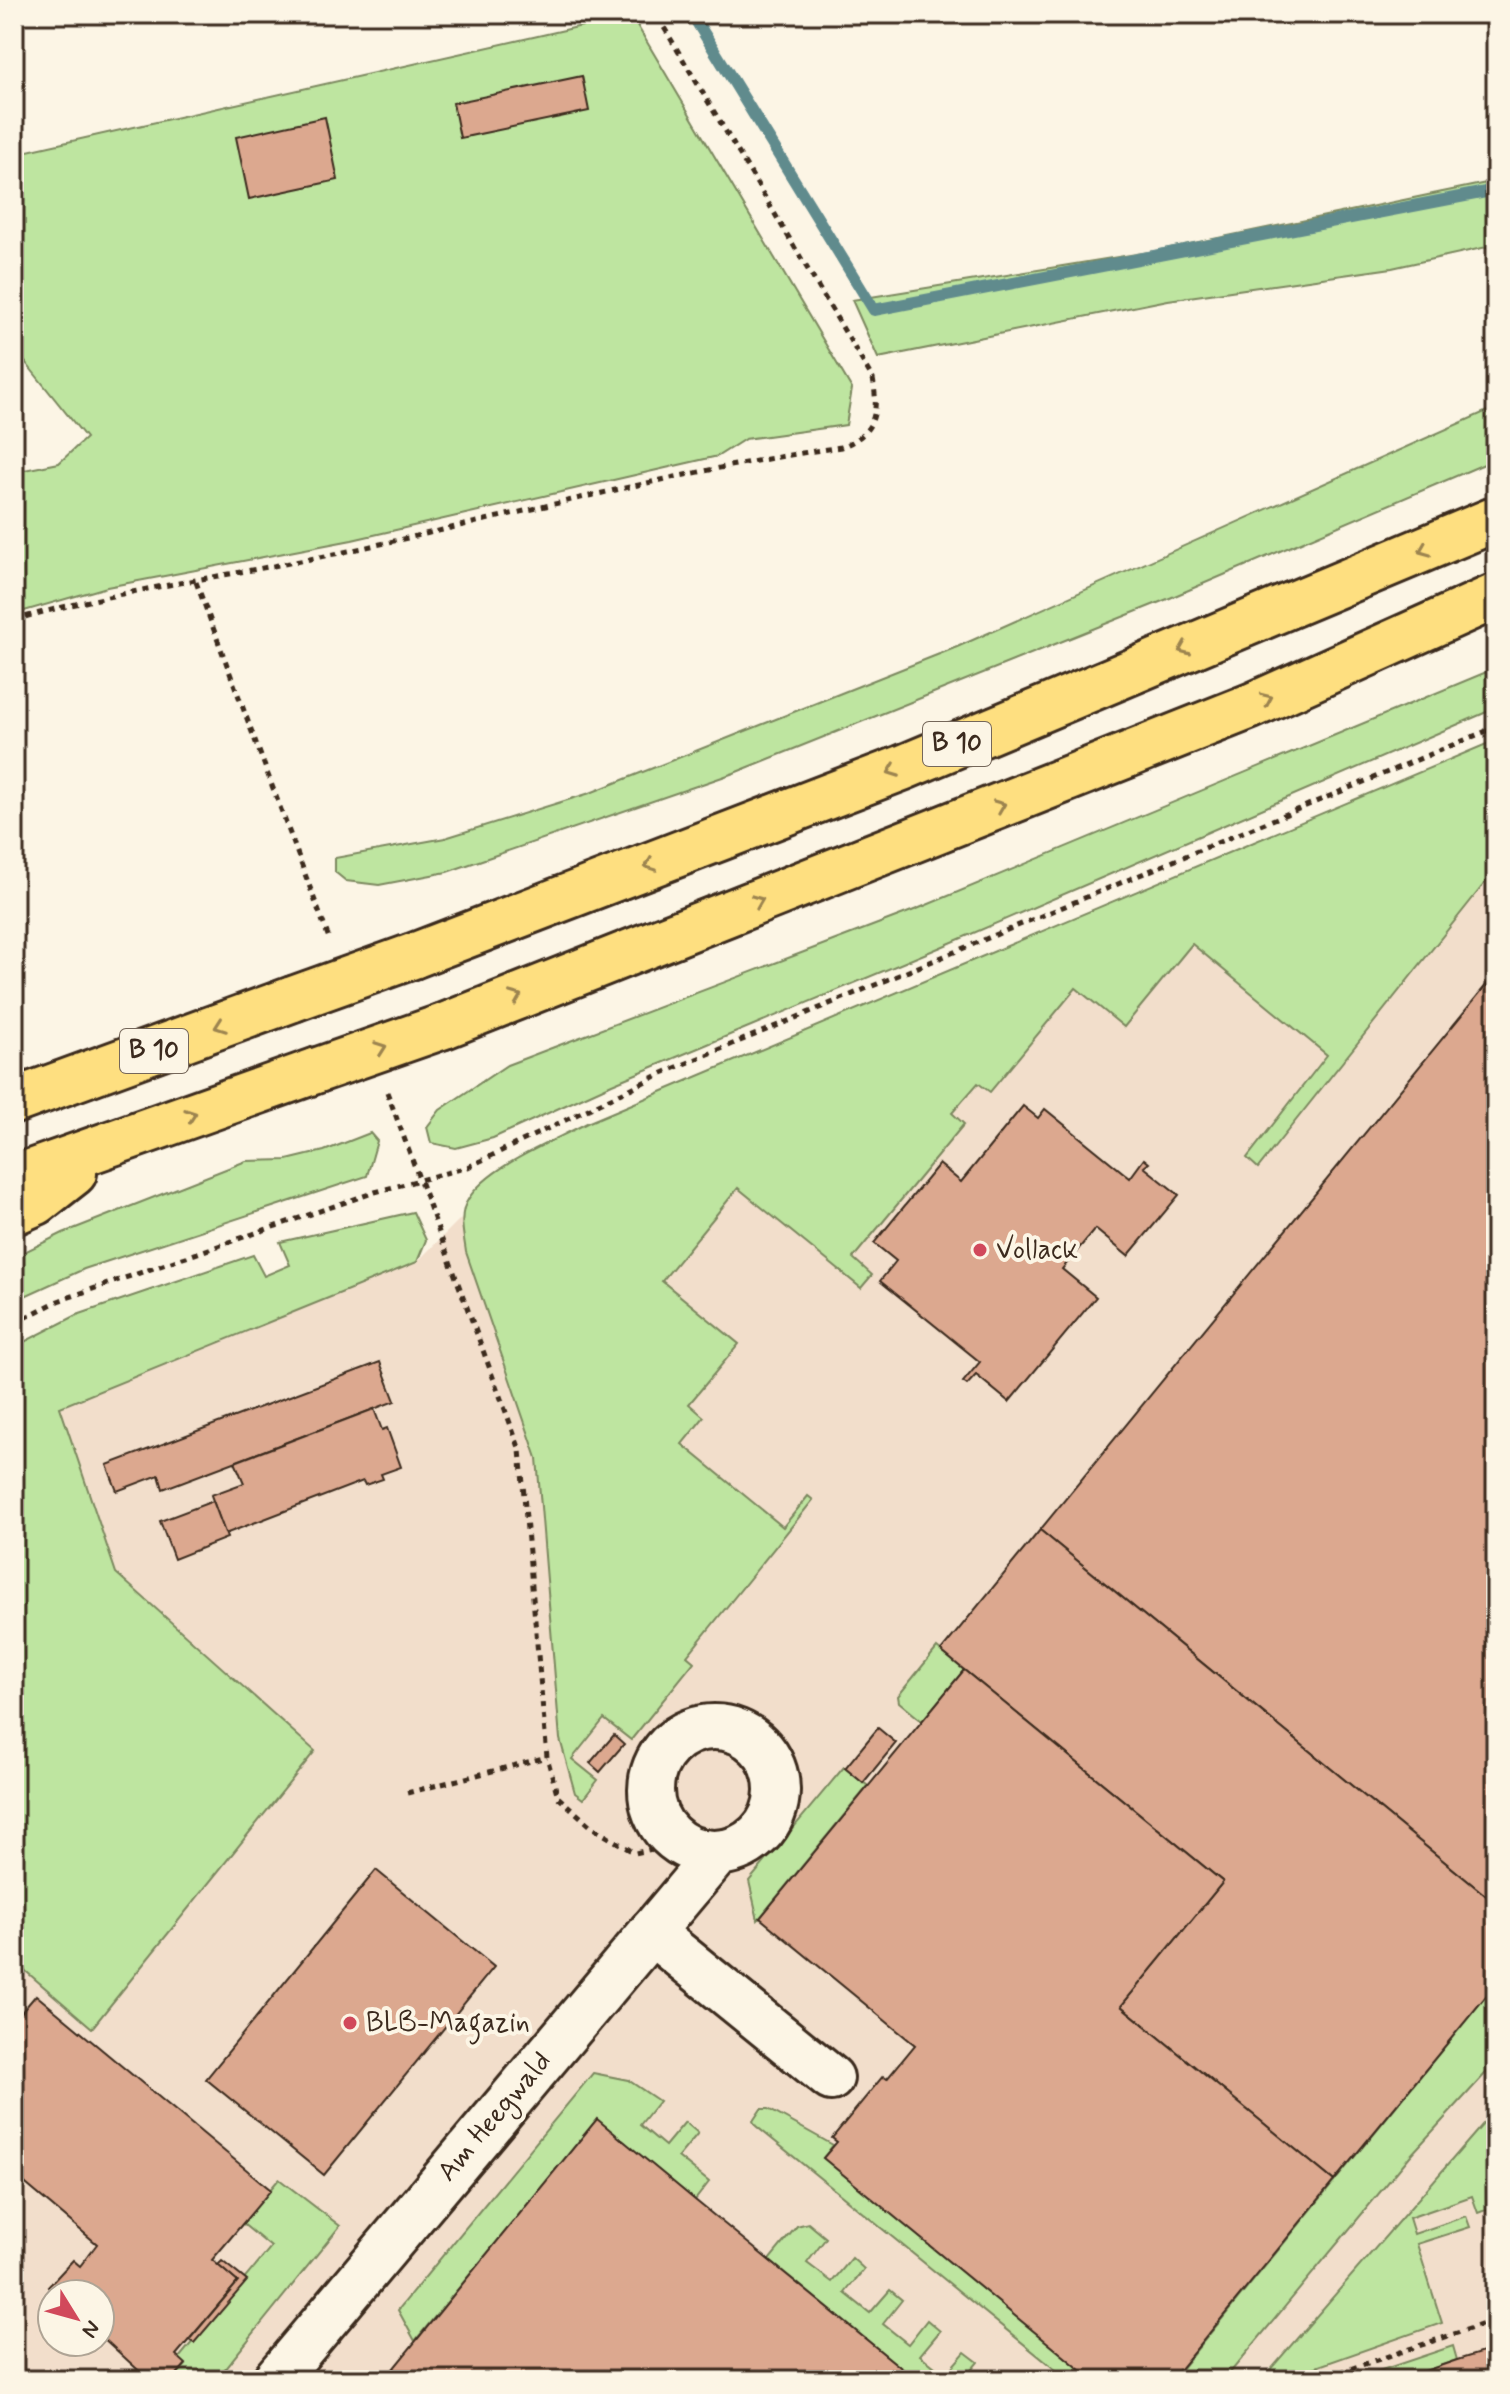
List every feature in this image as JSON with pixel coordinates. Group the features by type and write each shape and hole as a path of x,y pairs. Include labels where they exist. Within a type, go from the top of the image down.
{"highway":[{"name":"B 10","path":"14,1101 413,956 902,768 1496,519"},
{"name":"B 10","path":"14,1178 444,1026 1251,706 1496,596"},
{"path":"14,1212 37,1202 118,1141"}],"street":[{"name":"Am Heegwald","path":"275,2380 651,1932 697,1848"},
{"path":"651,1932 831,2078"}],"path":[{"path":"14,620 115,593 196,582 354,550 694,471 841,447 857,441 872,427 877,403 873,379 656,14"},
{"path":"196,582 305,877"},
{"path":"14,1323 58,1301 375,1192 468,1167 663,1073 1496,727"},
{"path":"398,1120 520,1450 547,1757 558,1797 616,1844 635,1853 697,1848"},
{"path":"407,1793 547,1757"},
{"path":"1317,2380 1496,2320"}],"shaded area":[{"path":"1496,807 1496,2380 14,2380 14,1408 60,1407 417,1262 458,1221 637,1130"}],"green space":[{"path":"631,15 852,389 846,425 745,439 718,456 352,540 107,587 14,614 14,472 59,463 86,438 14,348 14,154"},
{"path":"1496,181 1496,245 1392,268 1168,300 878,358 852,300 1155,251"},
{"path":"1496,407 1496,459 1170,598 734,773 447,872 379,885 346,881 335,872 335,858 445,838 590,793 957,647"},
{"path":"1496,668 1496,708 941,947 612,1084 493,1138 456,1148 431,1143 427,1127 440,1110 507,1065 917,909"},
{"path":"1496,740 1496,869 1258,1168 1247,1158 1327,1055 1192,944 1124,1027 1076,988 990,1092 978,1083 952,1113 964,1124 853,1258 872,1275 861,1288 738,1188 662,1281 739,1344 689,1404 704,1417 682,1444 783,1527 808,1496 813,1500 687,1656 694,1662 631,1740 604,1719 572,1759 598,1780 583,1799 575,1793 560,1739 537,1458 466,1252 463,1213 472,1194 499,1169 587,1123"},
{"path":"370,1133 377,1141 367,1176 84,1269 14,1301 14,1257 63,1233 246,1161 287,1160 324,1151"},
{"path":"413,1212 426,1240 417,1262 60,1407 116,1573 315,1751 92,2028 14,1961 14,1347 77,1315 253,1255 264,1276 290,1265 280,1242"},
{"path":"937,1648 964,1670 922,1721 899,1702 898,1696"},
{"path":"844,1767 868,1786 758,1920 749,1881"},
{"path":"1496,1984 1496,2062 1410,2156 1224,2380 1172,2380"},
{"path":"593,2073 628,2080 659,2101 640,2125 665,2146 685,2122 698,2133 678,2157 709,2182 695,2200 597,2120 415,2341 398,2310"},
{"path":"761,2109 768,2109 833,2145 823,2158 1093,2380 1068,2380 756,2126 753,2121"},
{"path":"1496,2109 1496,2206 1478,2213 1472,2196 1409,2218 1414,2234 1466,2216 1470,2227 1417,2244 1442,2323 1279,2380 1261,2380"},
{"path":"279,2179 340,2226 216,2380 172,2380 186,2365 179,2358 271,2247 242,2223"},
{"path":"808,2223 826,2238 807,2263 832,2282 852,2258 864,2269 845,2293 870,2313 890,2290 902,2300 883,2324 908,2344 927,2320 940,2331 920,2355 945,2375 965,2352 978,2362 963,2380 916,2380 769,2260 797,2226"},
{"path":"1453,2346 1457,2360 1399,2380 1352,2380"}],"building":[{"path":"582,76 589,111 460,138 453,103"},
{"path":"325,117 338,180 249,199 236,137"},
{"path":"1496,973 1496,1904 1040,1530"},
{"name":"Vollack","path":"1023,1106 1038,1118 1045,1109 1130,1178 1144,1159 1149,1163 1144,1167 1179,1195 1128,1256 1095,1229 1062,1269 1096,1297 1009,1402 976,1375 967,1385 963,1382 980,1362 880,1281 896,1261 874,1243 939,1164 961,1182"},
{"path":"380,1362 395,1401 163,1489 159,1475 117,1491 107,1465"},
{"path":"374,1409 382,1430 387,1428 401,1467 381,1474 383,1479 365,1485 363,1481 225,1534 211,1495 244,1483 235,1462"},
{"path":"213,1501 227,1538 174,1559 160,1521"},
{"path":"1040,1530 1496,1904 1496,1984 1334,2181 1121,2006 1223,1882 941,1651"},
{"path":"964,1670 1223,1882 1121,2006 1334,2181 1171,2380 1093,2380 823,2158 837,2142 832,2138 883,2076 887,2079 915,2045 760,1918"},
{"path":"878,1728 896,1743 863,1783 845,1768"},
{"path":"614,1735 624,1744 600,1772 590,1763"},
{"name":"BLB-Magazin","path":"376,1870 494,1967 324,2175 206,2079"},
{"path":"36,1995 271,2190 212,2260 238,2282 176,2355 186,2364 172,2380 149,2380 116,2350 116,2278 56,2278 73,2260 80,2266 97,2244 14,2174 14,2021"},
{"path":"597,2119 695,2200 916,2380 384,2380"},
{"path":"222,2261 247,2281 194,2343 189,2340 238,2282 218,2265"},
{"path":"1496,2348 1496,2380 1399,2380 1457,2360"}],"waterway":[{"path":"692,14 874,310 1496,190"}],"place":[{"name":"Vollack","path":"980,1250"},
{"name":"BLB-Magazin","path":"350,2023"}]}
